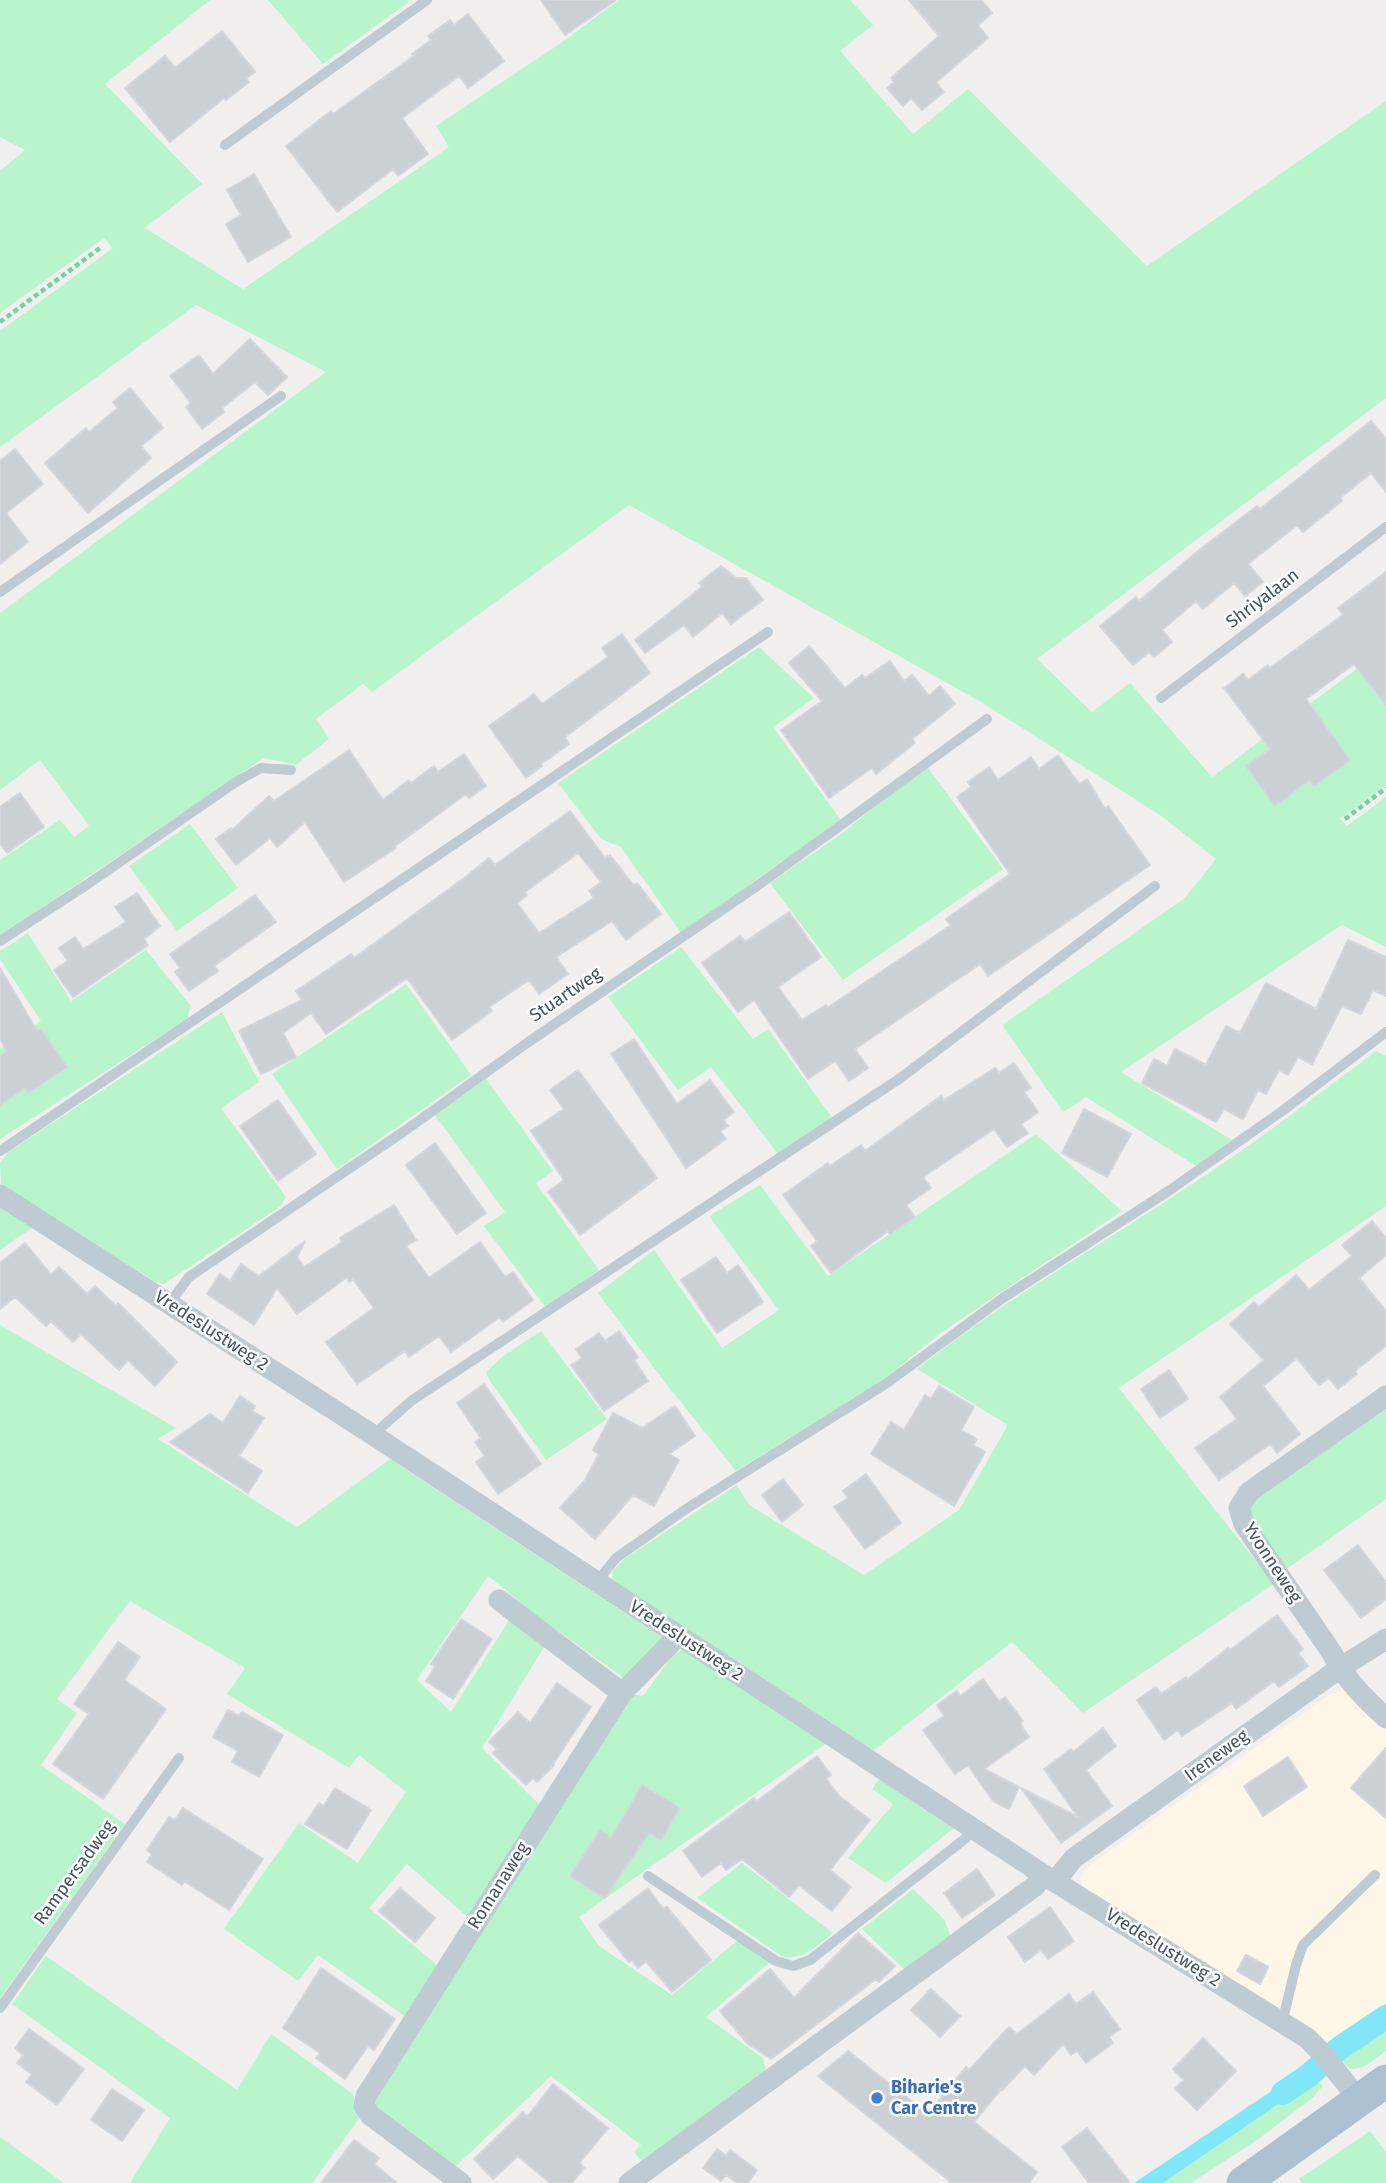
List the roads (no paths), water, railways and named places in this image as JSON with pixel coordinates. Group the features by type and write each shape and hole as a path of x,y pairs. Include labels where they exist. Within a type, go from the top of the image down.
{"main road":[{"path":"1243,2183 1352,2092 1386,2081"}],"street":[{"name":"Vredeslustweg 2","path":"0,1195 373,1435 1049,1878 1307,2039 1322,2053 1352,2092"},
{"name":"Yvonneweg","path":"1340,1668 1244,1524 1239,1508 1249,1492 1386,1396"},
{"path":"499,1600 622,1693"},
{"name":"Romanaweg","path":"461,2183 370,2115 364,2106 366,2096 622,1693 678,1636"},
{"name":"Ireneweg","path":"629,2183 1035,1886 1340,1668 1386,1639"},
{"path":"1340,1668 1359,1694 1386,1718"}],"lane":[{"path":"225,145 427,0"},
{"path":"0,592 281,396"},
{"name":"Shriyalaan","path":"1161,698 1386,527"},
{"path":"0,1151 768,632"},
{"name":"Stuartweg","path":"169,1304 189,1277 757,886 987,719"},
{"path":"0,941 236,782 261,768 291,770"},
{"path":"373,1435 411,1401 899,1079 1155,886"},
{"path":"596,1583 616,1558 686,1509 887,1383 1003,1298 1170,1190 1285,1109 1386,1032"},
{"name":"Rampersadweg","path":"0,2008 178,1758"},
{"path":"648,1876 776,1961 793,1966 810,1960 965,1838 972,1828"},
{"path":"1282,2023 1303,1945 1375,1875"}],"water":[{"path":"1386,2004 1386,2030 1342,2060 1329,2042"},
{"path":"1306,2068 1315,2079 1163,2183 1134,2183"}],"waterway":[{"path":"1283,2093 1340,2048 1386,2017"}],"place":[{"name":"Biharie's Car Centre","path":"877,2098"}]}
